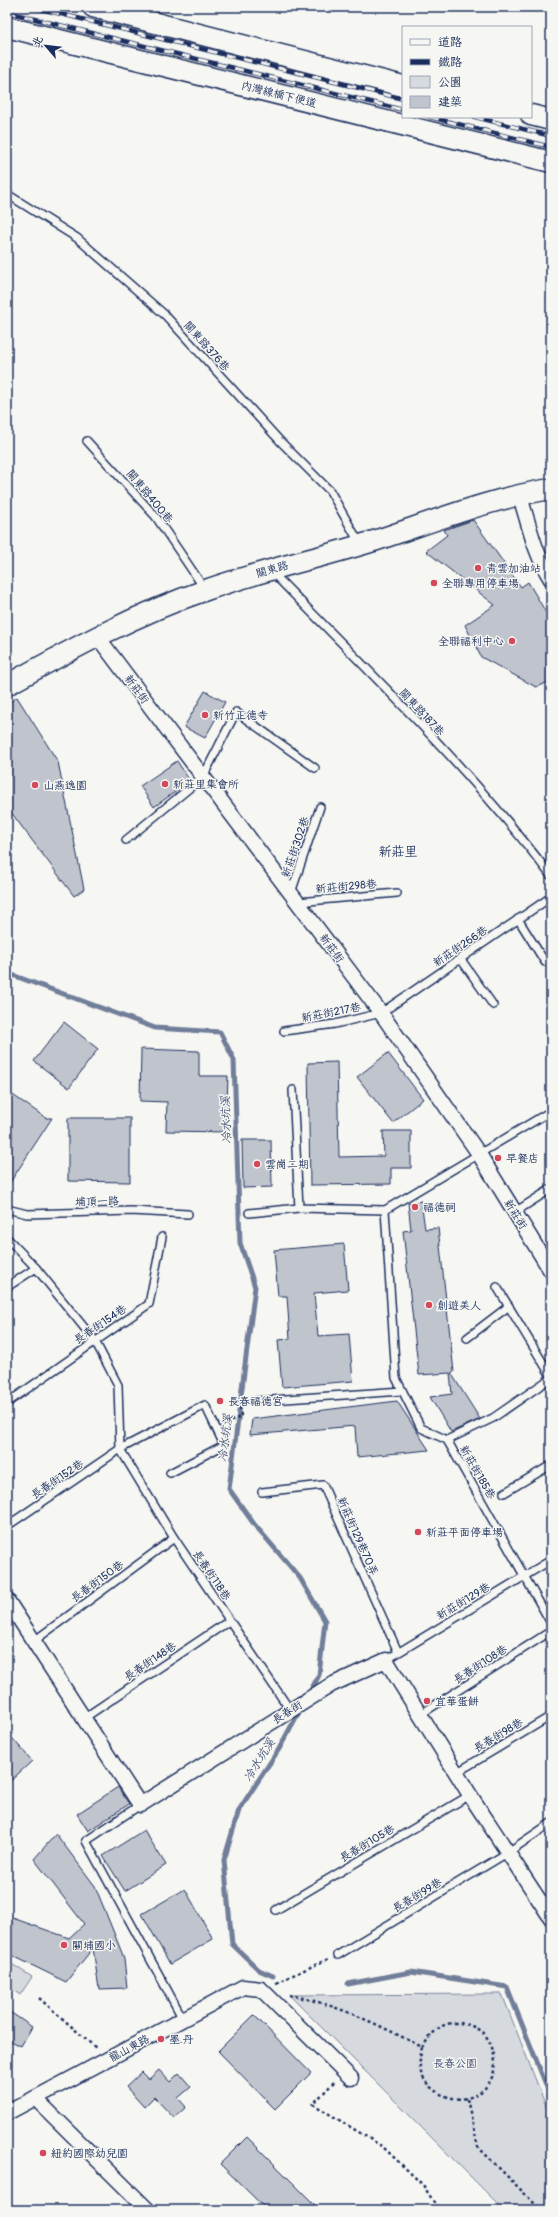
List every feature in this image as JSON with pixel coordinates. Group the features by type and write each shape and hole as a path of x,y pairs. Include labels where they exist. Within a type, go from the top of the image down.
{"street":[{"path":"92,7 402,86"},
{"name":"內灣線橋下便道","path":"7,27 551,162"},
{"path":"532,115 551,120"},
{"name":"關東路","path":"7,685 97,636 154,610 205,590 270,569 361,544 519,494 551,489"},
{"path":"519,494 532,540 543,567 551,579"},
{"name":"新莊街","path":"97,636 381,1013 480,1154 551,1271"},
{"path":"7,1600 140,1805"},
{"path":"386,1660 507,1853 549,1910"},
{"name":"長春街","path":"140,1805 331,1685 386,1660"},
{"name":"龍山東路","path":"7,2113 243,1987 266,1994"},
{"path":"266,1994 347,2075"},
{"path":"35,2098 148,2210"}],"lane":[{"name":"關東路376巷","path":"7,194 77,238 165,315 280,441 330,491 361,544"},
{"name":"關東路400巷","path":"87,441 156,517 205,590"},
{"name":"關東路187巷","path":"270,569 514,827 551,876"},
{"path":"126,840 203,777 236,712 315,768"},
{"name":"新莊街302巷","path":"294,897 320,807"},
{"name":"新莊街298巷","path":"294,897 397,893"},
{"name":"新莊街266巷","path":"381,1013 551,897"},
{"path":"518,919 545,962"},
{"path":"460,958 493,1004"},
{"name":"新莊街217巷","path":"284,1031 335,1024 381,1013"},
{"path":"293,1090 299,1208"},
{"path":"249,1213 299,1208 386,1210 551,1111"},
{"path":"515,1212 551,1189"},
{"name":"埔頂一路","path":"7,1209 27,1214 131,1211 188,1214"},
{"name":"新莊街185巷","path":"386,1210 396,1378 421,1428 446,1440 525,1576"},
{"name":"長春街154巷","path":"7,1402 149,1304 162,1236"},
{"path":"7,1238 36,1268 95,1341 118,1385 120,1449"},
{"path":"7,1287 36,1268"},
{"path":"446,1440 492,1418 551,1377 497,1287"},
{"path":"467,1338 509,1306"},
{"path":"257,1401 402,1391"},
{"name":"長春街152巷","path":"7,1526 120,1449 205,1405 224,1445 170,1473"},
{"name":"長春街118巷","path":"120,1449 174,1538 290,1710"},
{"path":"504,1493 551,1465"},
{"name":"新莊街129巷70弄","path":"262,1492 323,1485 398,1652"},
{"name":"長春街150巷","path":"34,1641 174,1538"},
{"name":"新莊街129巷","path":"386,1660 551,1560"},
{"path":"525,1576 551,1623"},
{"name":"長春街148巷","path":"84,1718 230,1621"},
{"name":"長春街108巷","path":"421,1714 551,1631"},
{"name":"長春街98巷","path":"456,1773 551,1716"},
{"name":"長春街105巷","path":"276,1910 470,1795"},
{"path":"140,1805 86,1841 183,2019"},
{"name":"長春街99巷","path":"338,1955 507,1853 551,1823"}],"path":[{"path":"231,1420 241,1417 240,1404 257,1401"},
{"path":"266,1994 338,1955"},
{"path":"266,1994 316,2000 370,2021 422,2047"},
{"path":"39,1998 100,2051 101,2063"},
{"path":"453,2023 467,2024 486,2035 495,2052 494,2073 483,2090 467,2099 449,2099 428,2087 420,2068 422,2047 439,2028 453,2023"},
{"path":"347,2075 313,2104 383,2147 422,2185 440,2210"},
{"path":"467,2099 478,2147 541,2210"}],"green space":[{"path":"7,1961 32,1977 20,1995 7,1986"},
{"name":"長春公園","path":"502,1994 551,2119 551,2210 504,2210 289,1995"}],"building":[{"path":"473,520 521,587 528,582 551,621 551,681 536,687 481,657 465,625 495,605 426,551 447,535 444,530"},
{"name":"新竹正德寺","path":"205,691 225,702 205,738 184,727"},
{"name":"山燕逸園","path":"17,697 58,762 84,889 74,896 7,807 7,704"},
{"name":"新莊里集會所","path":"177,761 190,781 154,807 140,786"},
{"path":"64,1022 98,1049 69,1088 34,1061"},
{"path":"141,1049 199,1051 199,1076 228,1076 226,1132 166,1131 167,1102 140,1101"},
{"path":"388,1053 423,1099 393,1123 357,1077"},
{"path":"337,1062 339,1157 384,1156 383,1131 411,1131 411,1168 391,1168 391,1184 310,1185 308,1063"},
{"path":"7,1091 46,1118 52,1118 7,1187"},
{"path":"68,1118 130,1118 130,1182 68,1181"},
{"name":"雲崗二期","path":"242,1140 271,1140 272,1187 243,1188"},
{"name":"創遊美人","path":"421,1201 425,1229 438,1228 454,1372 451,1373 480,1419 451,1432 430,1397 452,1394 450,1373 419,1375 403,1231 411,1230 408,1203"},
{"path":"344,1244 348,1290 314,1293 318,1336 349,1334 353,1381 282,1387 278,1340 290,1339 287,1296 278,1296 274,1250"},
{"path":"397,1401 429,1450 357,1457 355,1426 250,1435 252,1419"},
{"path":"7,1732 32,1761 7,1784"},
{"path":"118,1787 129,1804 88,1831 77,1814"},
{"path":"144,1830 166,1865 125,1891 103,1856"},
{"path":"56,1834 95,1886 124,1958 127,1988 99,1989 93,1948 66,1982 7,1953 7,1916 69,1938 84,1924 34,1859"},
{"path":"185,1889 213,1939 170,1964 142,1914"},
{"path":"7,2010 32,2027 21,2046 7,2039"},
{"path":"254,2015 311,2073 275,2109 218,2051"},
{"path":"159,2070 170,2082 179,2073 191,2087 178,2098 186,2107 174,2118 154,2097 144,2107 126,2087 142,2072 149,2079"},
{"path":"247,2137 320,2210 267,2210 220,2164"}],"waterway":[{"name":"冷水坑溪","path":"7,973 155,1028 220,1032 234,1060 240,1243 255,1287 229,1489 254,1524 300,1578 325,1621 319,1675 309,1694"},
{"name":"冷水坑溪","path":"273,1976 259,1970 232,1944 224,1860 239,1810 279,1749 301,1708"},
{"name":"冷水坑溪","path":"348,1984 411,1972 507,1987 551,2097"}],"railway":[{"path":"33,7 402,99"},
{"path":"7,12 402,110"},
{"path":"434,118 551,147"},
{"path":"479,118 551,136"}],"place":[{"name":"青雲加油站","path":"478,568"},
{"name":"全聯專用停車場","path":"434,583"},
{"name":"全聯福利中心","path":"512,641"},
{"name":"新竹正德寺","path":"205,715"},
{"name":"新莊里集會所","path":"165,784"},
{"name":"山燕逸園","path":"35,785"},
{"name":"早餐店","path":"498,1158"},
{"name":"雲崗二期","path":"257,1164"},
{"name":"福德祠","path":"415,1207"},
{"name":"創遊美人","path":"429,1305"},
{"name":"長春福德宮","path":"220,1401"},
{"name":"新莊平面停車場","path":"418,1532"},
{"name":"宜華蛋餅","path":"427,1701"},
{"name":"關埔國小","path":"64,1945"},
{"name":"墨.丹","path":"161,2039"},
{"name":"紐約國際幼兒園","path":"43,2153"}],"district":[{"name":"新莊里","path":"398,851"}]}
